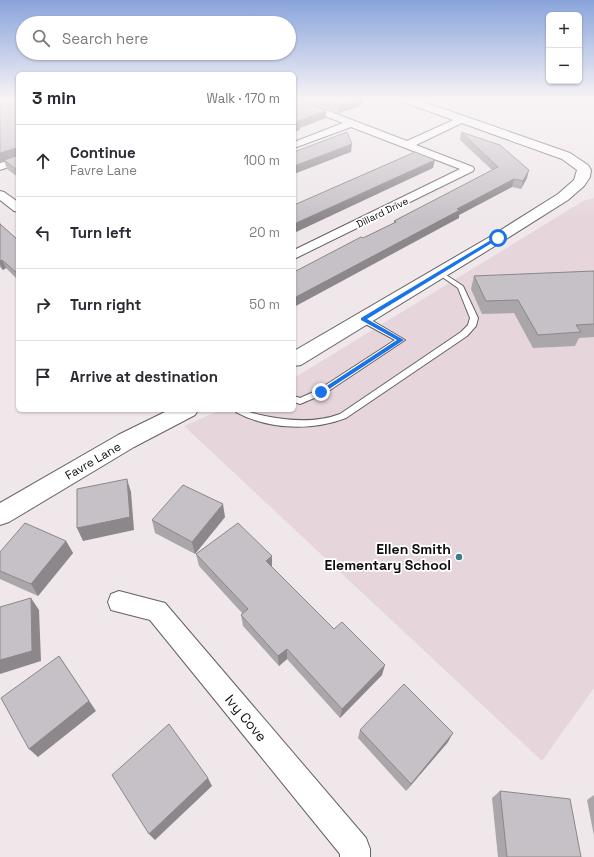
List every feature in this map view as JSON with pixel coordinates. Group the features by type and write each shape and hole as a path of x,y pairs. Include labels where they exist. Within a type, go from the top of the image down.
{"street":[{"path":"397,140 407,144 416,140"},
{"path":"521,140 566,156 588,171"},
{"name":"Dillard Drive","path":"296,254 469,169 407,144"},
{"path":"0,167 16,162"},
{"path":"563,197 588,171"},
{"path":"296,359 440,273 563,197 580,182 588,171"},
{"path":"0,194 16,206"},
{"name":"Favre Lane","path":"0,515 126,441 183,412"},
{"name":"Ivy Cove","path":"119,602 157,611 355,849 355,857"}],"lane":[{"path":"242,412 247,415 262,419 318,423 328,422 343,416 464,334 472,326 474,318 461,287 440,273"},
{"path":"296,400 300,401 321,392 401,340 363,319"}],"shaded area":[{"name":"Ellen Smith Elementary School","path":"594,198 594,688 542,761 184,426 216,412 296,412 296,377 585,200"}],"building":[{"path":"0,140 16,140 16,148 0,153"},
{"path":"326,140 350,140 352,144 296,165 296,151"},
{"path":"469,140 485,140 500,145 529,170 523,181 514,179 457,209 460,210 296,297 296,271 361,237 363,238 396,222 394,221 498,167"},
{"path":"415,152 435,160 296,223 296,204"},
{"path":"16,156 16,169 4,160"},
{"path":"0,224 16,238 16,272 2,260 0,261"},
{"path":"594,271 594,324 576,325 581,332 538,335 518,300 486,301 474,276"},
{"path":"127,479 130,517 77,528 77,489"},
{"path":"183,485 223,504 192,542 152,520"},
{"path":"25,523 66,541 31,584 0,571 0,552"},
{"path":"238,523 272,556 266,561 334,629 342,622 385,665 342,709 287,649 278,656 241,615 248,609 196,554"},
{"path":"31,598 32,651 0,660 0,607"},
{"path":"59,656 89,701 29,749 1,698"},
{"path":"404,684 453,733 411,784 360,730"},
{"path":"169,724 208,778 149,834 112,775"},
{"path":"500,791 570,799 581,857 507,857"}],"place":[{"name":"Ellen Smith Elementary School","path":"459,557"}],"route":[{"path":"321,392 401,340 363,319 498,238"}]}
